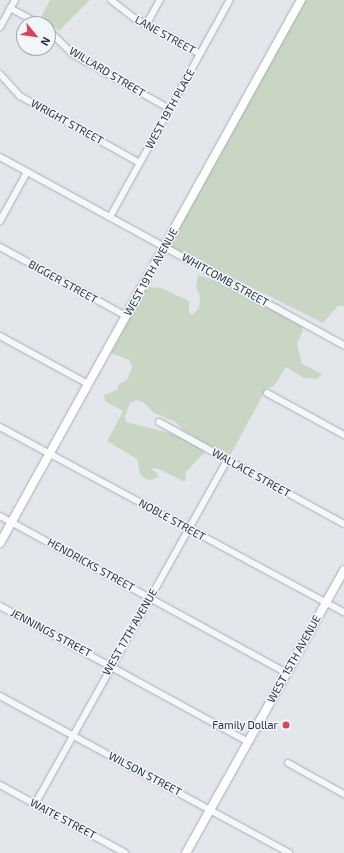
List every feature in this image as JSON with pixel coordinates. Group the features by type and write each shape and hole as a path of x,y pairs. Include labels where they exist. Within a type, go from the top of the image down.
{"street":[{"path":"0,26 15,0"},
{"name":"LANE STREET","path":"111,0 146,25 200,54"},
{"path":"146,25 160,0"},
{"name":"WEST 19TH PLACE","path":"110,217 230,0"},
{"name":"WEST 19TH AVENUE","path":"0,543 301,0"},
{"path":"10,8 24,16"},
{"name":"WILLARD STREET","path":"56,38 74,55 170,109"},
{"name":"WRIGHT STREET","path":"0,74 20,96 140,163"},
{"name":"WHITCOMB STREET","path":"0,157 344,345"},
{"path":"0,221 27,172"},
{"name":"BIGGER STREET","path":"0,247 126,316"},
{"path":"0,336 88,384"},
{"path":"266,392 344,435"},
{"name":"WALLACE STREET","path":"158,422 344,524"},
{"name":"NOBLE STREET","path":"0,427 344,612"},
{"name":"WEST 17TH AVENUE","path":"35,804 110,666 150,598 226,460"},
{"name":"HENDRICKS STREET","path":"0,516 287,673"},
{"name":"WEST 15TH AVENUE","path":"186,853 344,570"},
{"name":"JENNINGS STREET","path":"0,606 248,742"},
{"name":"WILSON STREET","path":"0,696 289,853"},
{"path":"288,763 344,794"},
{"name":"WAITE STREET","path":"0,785 125,853"}],"green space":[{"path":"50,0 90,0 59,31 56,29 56,16 42,16"},
{"path":"305,0 344,0 344,306 338,306 323,323 169,246"},
{"path":"198,275 226,284 301,325 303,331 297,343 302,364 322,374 317,379 304,378 286,367 274,386 266,389 231,454 225,454 184,431 176,422 154,413 143,402 137,400 130,403 125,416 126,422 174,434 206,451 186,472 185,482 159,469 150,468 157,473 158,477 151,480 146,479 140,474 137,459 107,441 123,411 105,401 104,395 117,390 119,384 127,380 132,367 129,360 111,353 147,287 161,288 189,301 189,312 192,315 199,308 200,296 196,287"}],"place":[{"name":"Family Dollar","path":"286,725"}]}
